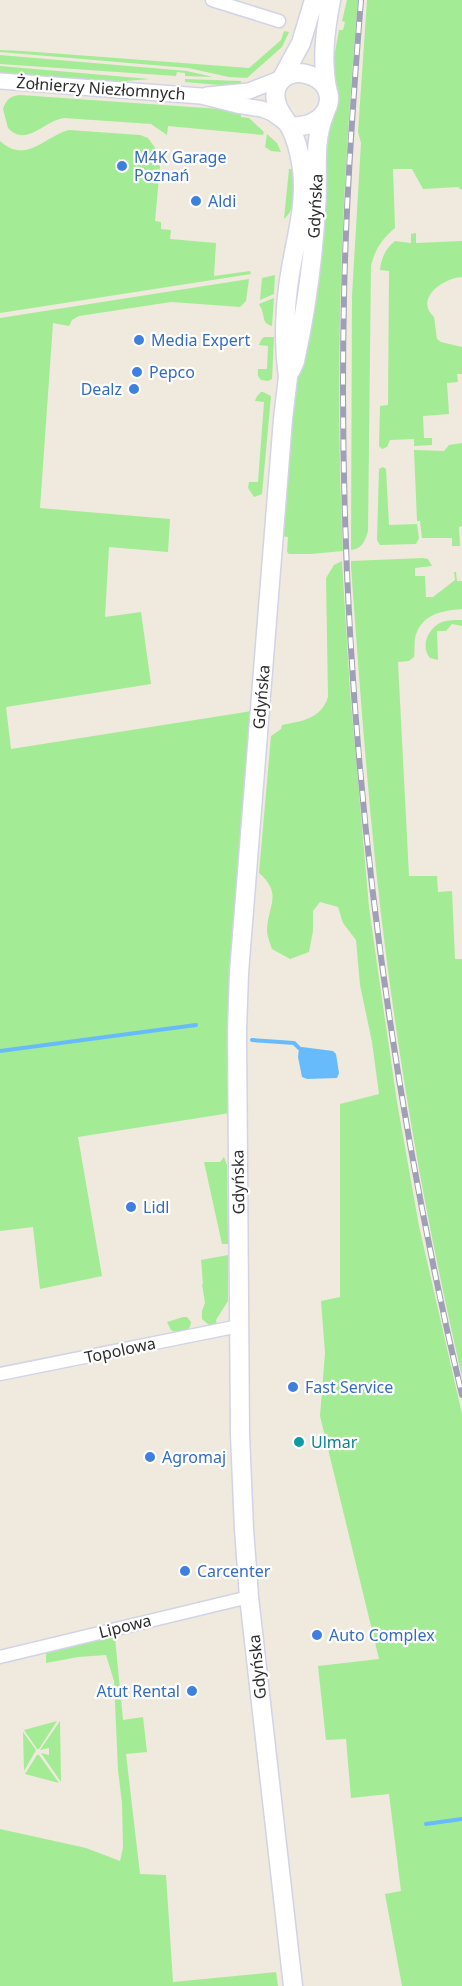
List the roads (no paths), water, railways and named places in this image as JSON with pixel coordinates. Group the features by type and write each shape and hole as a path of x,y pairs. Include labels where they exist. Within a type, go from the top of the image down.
{"main road":[{"path":"282,78 294,73 308,75 320,82 328,101 321,117 303,127 289,126 278,109 275,98 277,88 282,78 301,44 314,0"},
{"name":"Gdyńska","path":"288,377 295,361 306,301 316,208 319,130 328,101 324,49 331,0"},
{"name":"Gdyńska","path":"289,126 301,165 303,200 289,284 285,359 288,377 238,995 237,1076 242,1488 249,1596 293,1986"}],"street":[{"path":"212,0 279,21"},
{"name":"Żołnierzy Niezłomnych","path":"201,96 249,91 282,78"},
{"name":"Żołnierzy Niezłomnych","path":"0,81 201,96 262,109 272,113 289,126"},
{"name":"Topolowa","path":"0,1374 239,1326"},
{"name":"Lipowa","path":"0,1657 249,1596"}],"water":[{"path":"299,1048 333,1051 336,1054 339,1073 337,1078 307,1079 302,1077 298,1057"}],"waterway":[{"path":"0,1051 196,1025"},
{"path":"252,1040 294,1043 299,1048"},
{"path":"426,1824 462,1819"}],"railway":[{"path":"361,0 350,148 344,296 343,434 347,573 355,711 368,849 385,987 432,1260 462,1395"}],"place":[{"name":"M4K Garage Poznań","path":"122,166"},
{"name":"Aldi","path":"196,201"},
{"name":"Media Expert","path":"139,340"},
{"name":"Pepco","path":"137,372"},
{"name":"Dealz","path":"134,389"},
{"name":"Lidl","path":"131,1207"},
{"name":"Fast Service","path":"293,1387"},
{"name":"Ulmar","path":"299,1442"},
{"name":"Agromaj","path":"150,1457"},
{"name":"Carcenter","path":"185,1571"},
{"name":"Auto Complex","path":"317,1635"},
{"name":"Atut Rental","path":"192,1691"}]}
